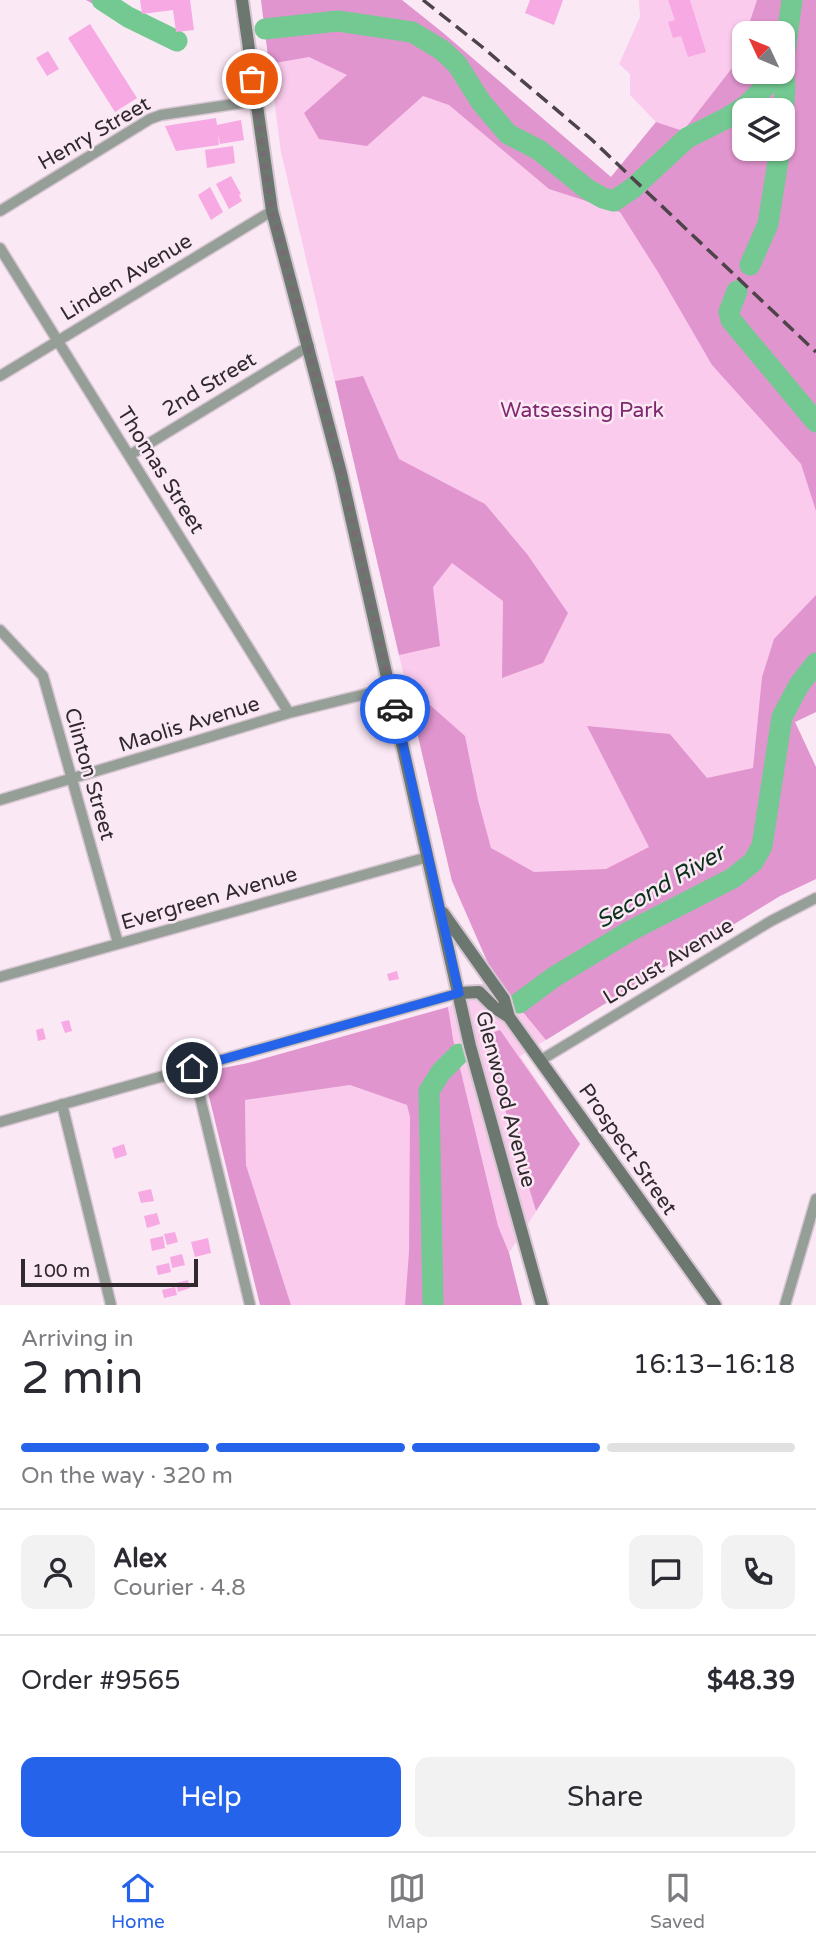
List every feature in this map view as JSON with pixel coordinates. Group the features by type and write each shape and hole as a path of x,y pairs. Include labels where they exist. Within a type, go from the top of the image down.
{"street":[{"name":"Glenwood Avenue","path":"242,0 272,211 341,472 470,1046 542,1305"},
{"name":"Henry Street","path":"0,211 161,114 255,101"},
{"name":"Linden Avenue","path":"0,376 272,211"},
{"name":"Thomas Street","path":"0,248 289,713"},
{"name":"2nd Street","path":"130,455 309,346"},
{"name":"Clinton Street","path":"0,630 43,676 118,943"},
{"name":"Maolis Avenue","path":"0,800 289,713 390,688"},
{"name":"Evergreen Avenue","path":"0,977 428,858"},
{"name":"Locust Avenue","path":"541,1060 771,921 816,898"},
{"name":"Prospect Street","path":"439,907 504,999 509,1017"},
{"name":"Prospect Street","path":"459,993 480,992 495,1008 509,1017 715,1305"},
{"path":"0,1122 459,993"},
{"path":"192,1068 250,1305"},
{"path":"62,1104 111,1305"},
{"path":"785,1305 816,1199"}],"green space":[{"name":"Watsessing Park","path":"261,0 402,0 611,177 656,122 630,95 630,74 619,64 640,17 639,0 816,0 816,712 795,722 816,767 816,879 780,896 520,1056 580,1144 509,1253 522,1305 291,1305 246,1165 245,1100 350,1085 407,1105 449,1011 448,1007 494,976 452,881 281,152"}],"shaded area":[{"path":"86,0 111,0 135,27"},
{"path":"261,0 402,0 611,177 656,122 683,131 732,68 732,84 795,84 795,21 750,21 757,0 816,0 816,511 801,464 712,365 620,212 549,189 449,105 423,96 367,146 319,139 304,113 347,75 309,57 269,64"},
{"path":"363,376 399,459 485,504 527,554 568,613 543,663 502,678 503,601 452,563 433,587 440,646 399,655 335,381"},
{"path":"816,595 816,712 795,722 816,767 816,879 780,896 546,1040 494,977 452,881 409,698 430,705 465,736 491,848 534,872 606,869 649,847 587,726 670,734 707,778 753,768 762,677 774,639"},
{"path":"448,1007 453,1039 498,1226 509,1253 522,1305 405,1305 409,1252 410,1117 407,1105 350,1085 245,1100 246,1165 291,1305 260,1305 203,1072 248,1063"},
{"path":"500,1030 580,1144 536,1211 483,1036"}],"building":[{"path":"140,0 190,0 194,30 176,32 173,10 142,14"},
{"path":"530,0 563,0 554,25 525,13"},
{"path":"668,0 690,0 706,52 688,57 681,36 673,38 668,22 675,20"},
{"path":"90,24 137,98 115,112 68,38"},
{"path":"48,51 59,69 47,76 36,58"},
{"path":"216,118 217,125 241,120 244,140 220,144 218,133 219,145 176,151 165,126"},
{"path":"233,146 235,163 207,168 205,150"},
{"path":"231,176 242,201 229,209 216,184"},
{"path":"210,187 223,212 211,220 198,195"},
{"path":"397,971 399,979 389,981 387,974"},
{"path":"69,1020 72,1031 65,1033 61,1022"},
{"path":"43,1028 46,1039 38,1041 36,1030"},
{"path":"124,1144 127,1155 115,1159 112,1148"},
{"path":"151,1189 154,1201 141,1203 138,1192"},
{"path":"157,1213 160,1224 147,1228 144,1216"},
{"path":"175,1232 178,1242 167,1245 164,1234"},
{"path":"163,1236 165,1248 152,1251 150,1239"},
{"path":"208,1238 211,1253 195,1257 191,1242"},
{"path":"182,1254 185,1265 172,1268 170,1257"},
{"path":"169,1263 171,1272 158,1275 156,1266"},
{"path":"188,1280 190,1288 178,1292 176,1283"},
{"path":"175,1287 177,1295 164,1298 162,1290"}],"waterway":[{"path":"102,0 128,17 177,41"},
{"name":"Second River","path":"784,98 783,66 792,0"},
{"path":"265,29 338,21 412,32 442,50 457,64 481,102 508,134 539,150 587,189 614,201 633,188 687,138 747,105 768,84"},
{"name":"Second River","path":"750,265 768,224 778,161"},
{"name":"Second River","path":"737,291 729,312 731,320 816,422"},
{"name":"Second River","path":"519,1003 554,977 630,931 733,878 753,862 762,846 782,717 799,685 816,663"},
{"name":"Second River","path":"433,1305 429,1091 441,1072 459,1054"}],"railway":[{"path":"423,0 591,139 816,352"}],"way so far":[{"path":"252,79 272,211 341,472 395,709"}],"route":[{"path":"192,1068 459,993 395,709"}]}
